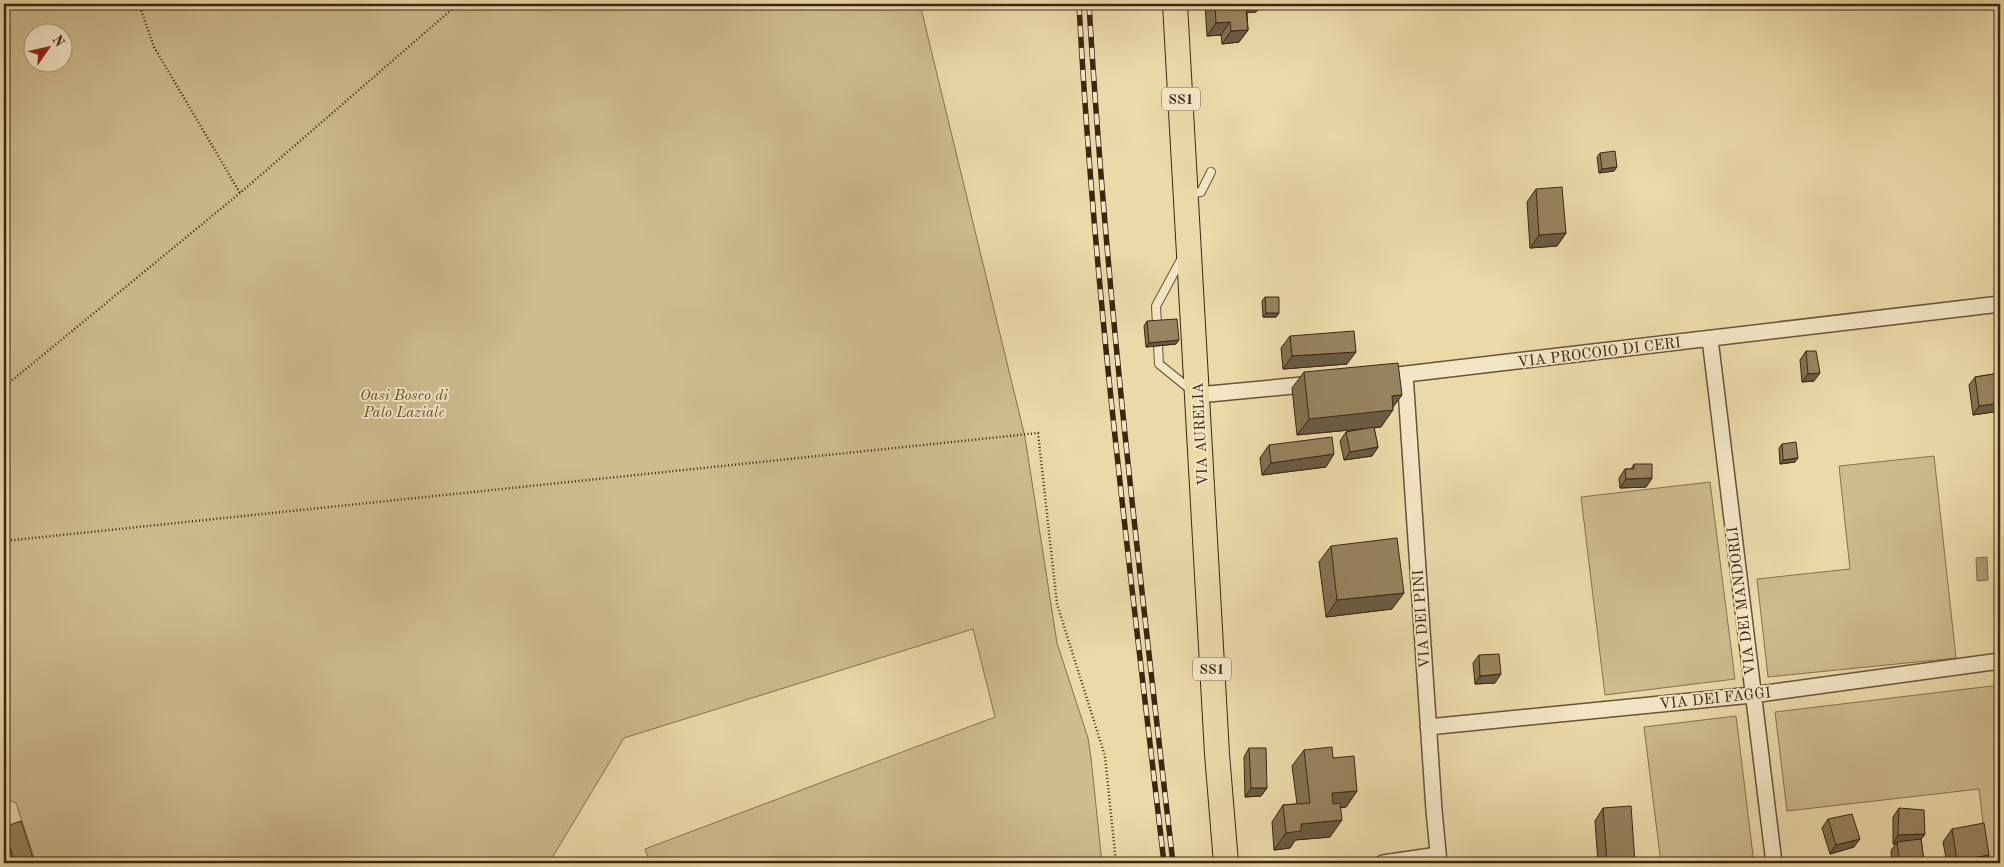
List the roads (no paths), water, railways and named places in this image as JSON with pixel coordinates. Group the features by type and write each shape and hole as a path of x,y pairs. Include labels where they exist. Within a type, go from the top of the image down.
{"main road":[{"name":"VIA AURELIA","path":"1175,4 1217,754 1226,863"}],"street":[{"name":"VIA PROCOIO DI CERI","path":"1366,378 2000,304"},
{"name":"VIA DEI MANDORLI","path":"1710,339 1774,863"},
{"name":"VIA DEI PINI","path":"1405,374 1438,859"},
{"path":"1198,395 1326,382"},
{"name":"VIA DEI FAGGI","path":"1428,727 1752,695 2000,661"},
{"path":"1382,863 1438,859"}],"lane":[{"path":"1186,195 1201,192 1211,172"},
{"path":"1189,245 1156,306 1159,364 1198,395"}],"railway":[{"path":"1079,4 1094,219 1104,327 1164,863"},
{"path":"1089,4 1114,327 1136,542 1173,863"}],"park label":[{"name":"Oasi Bosco di Palo Laziale","path":"404,404"}]}
